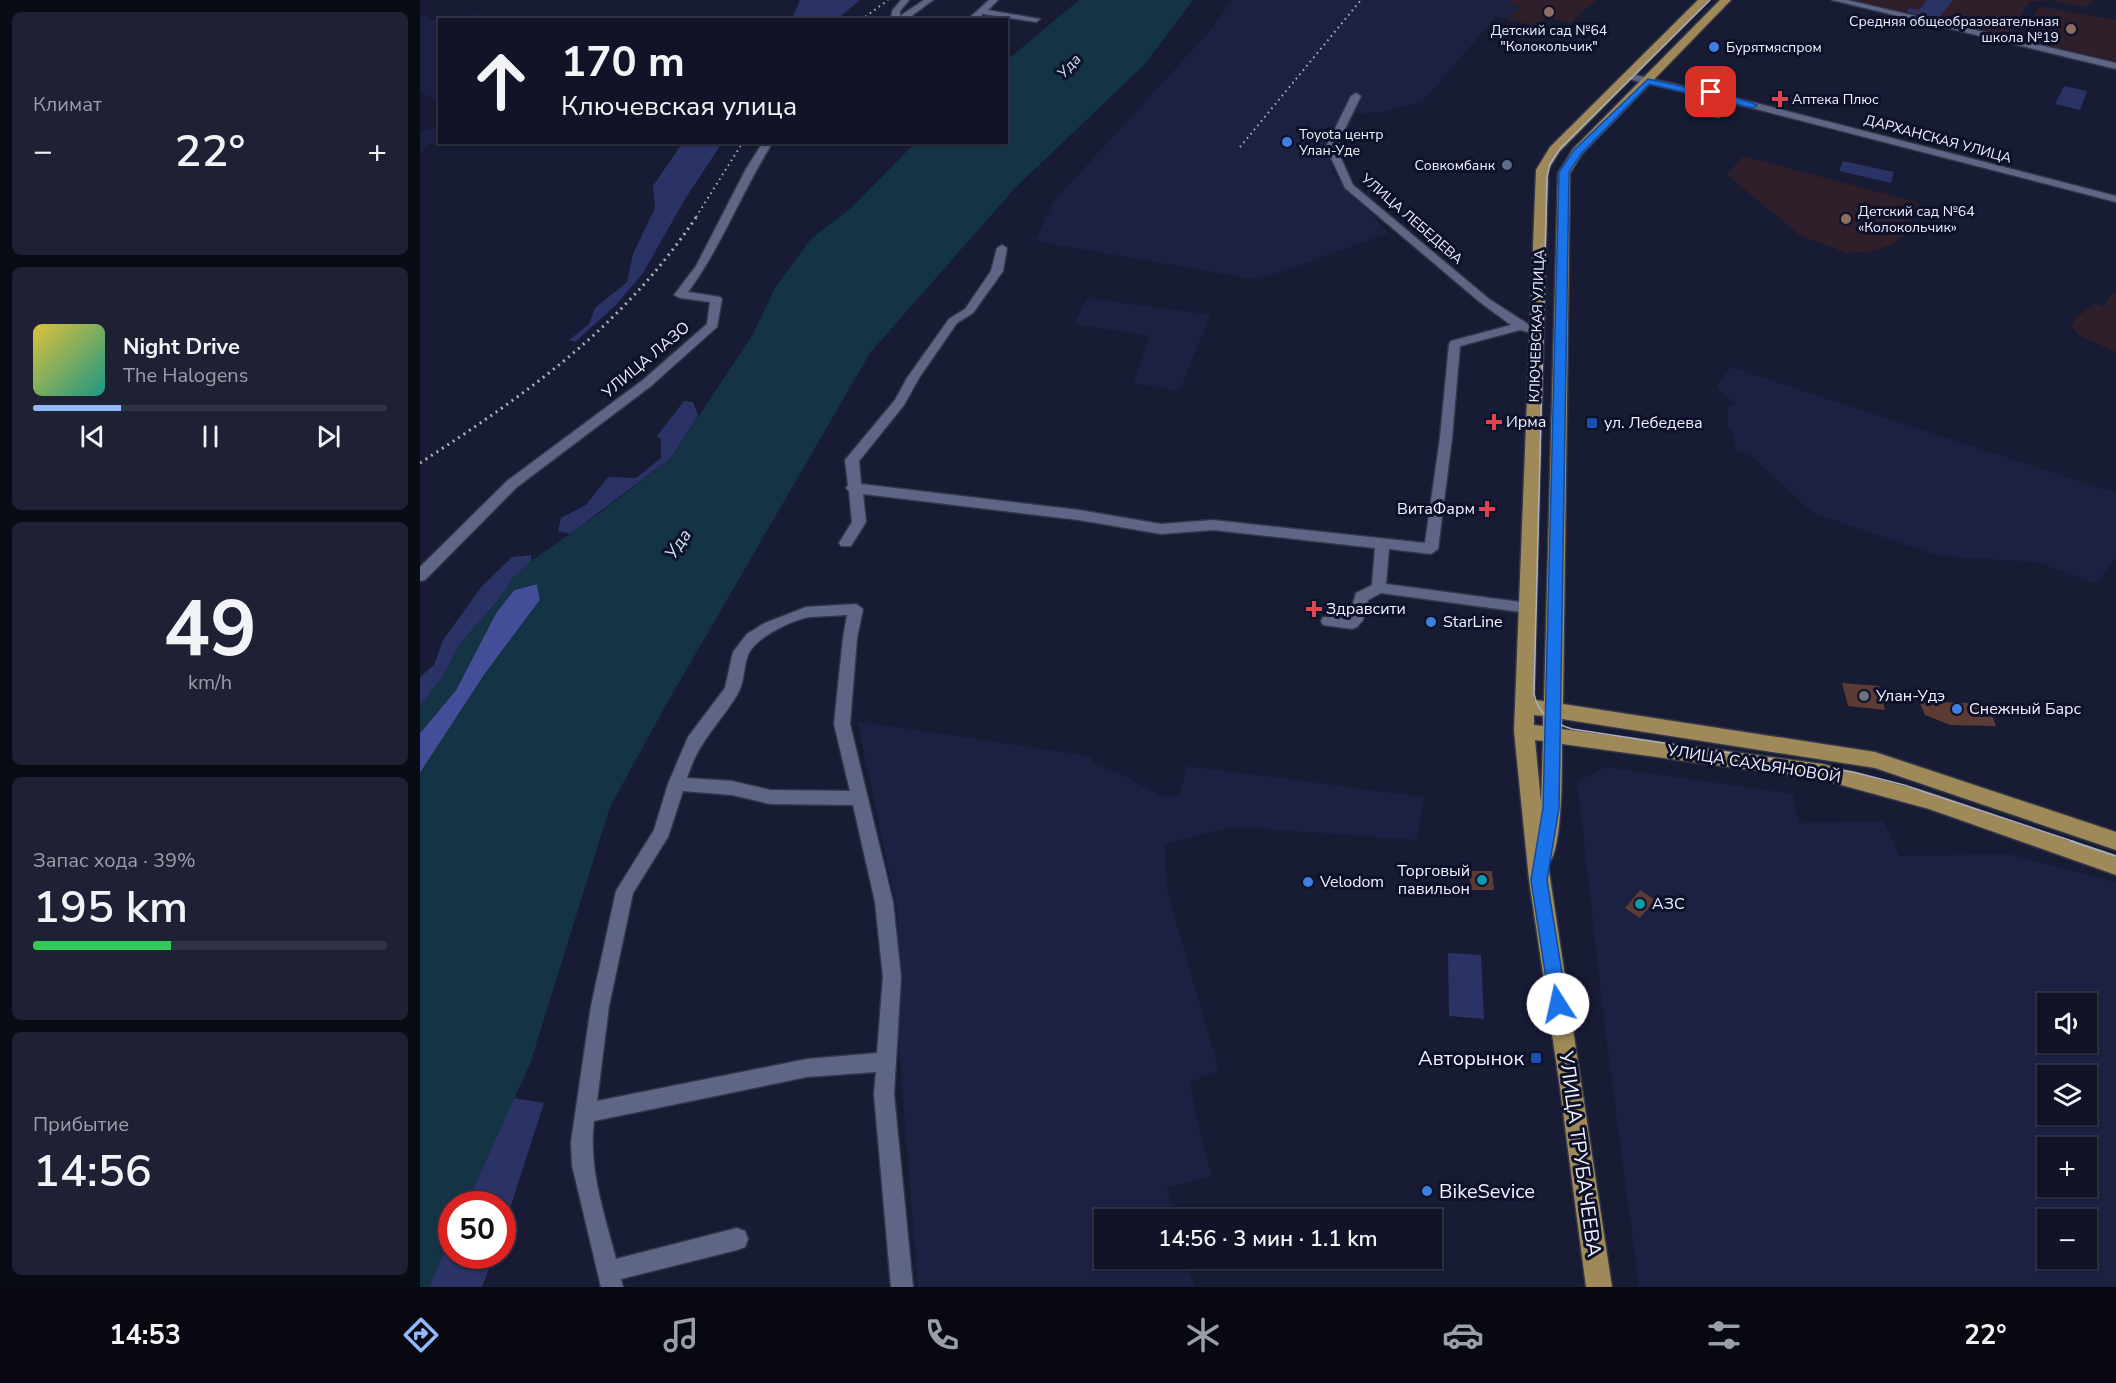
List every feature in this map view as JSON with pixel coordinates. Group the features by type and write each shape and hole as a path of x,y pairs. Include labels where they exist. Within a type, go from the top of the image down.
{"main road":[{"name":"КЛЮЧЕВСКАЯ УЛИЦА","path":"1524,719 1527,608 1528,328 1542,170 1554,150 1704,0"},
{"name":"КЛЮЧЕВСКАЯ УЛИЦА","path":"1554,711 1564,172 1577,152 1726,0"},
{"name":"УЛИЦА САХЬЯНОВОЙ","path":"1524,719 1554,711 1853,755 1918,774 2116,841"},
{"name":"УЛИЦА ТРУБАЧЕЕВА","path":"1539,880 1551,808 1554,711"},
{"name":"УЛИЦА САХЬЯНОВОЙ","path":"1524,719 1553,737 1816,771 1853,780 1929,801 2116,866"},
{"name":"УЛИЦА ТРУБАЧЕЕВА","path":"1524,719 1539,880 1571,1081 1599,1287"},
{"path":"1853,755 1853,780"}],"street":[{"path":"895,18 896,11 905,0"},
{"path":"903,18 929,0"},
{"path":"973,18 994,0"},
{"path":"1836,0 2116,66"},
{"path":"980,11 1036,19"},
{"name":"ДАРХАНСКАЯ УЛИЦА","path":"1631,72 2116,199"},
{"name":"УЛИЦА ЛЕБЕДЕВА","path":"1356,96 1331,147 1349,186 1485,301 1528,328"},
{"name":"УЛИЦА ЛАЗО","path":"420,576 512,484 647,383 713,324 716,299 680,295 700,267 749,177 751,169 767,144"},
{"path":"846,543 859,522 853,488 852,460 900,402 913,378 952,321 969,310 997,271 1002,248"},
{"path":"853,488 1079,515 1161,530 1213,525 1431,549 1434,544 1455,344 1528,328"},
{"path":"1379,588 1382,545"},
{"path":"1328,621 1352,623 1356,620 1361,597 1379,588 1527,608"},
{"path":"737,1239 609,1279 582,1165 584,1113 604,987 625,891 662,832 676,784 696,737 731,691 736,680 741,652 752,638 806,612 856,609 850,638 842,724 884,902 892,977 884,1094 902,1287"},
{"path":"676,784 732,788 770,797 860,798"},
{"path":"584,1113 807,1068 886,1062"}],"shaded area":[{"path":"800,0 860,0 838,18 792,18"},
{"path":"1232,0 1512,0 1509,3 1520,6 1509,19 1496,17 1422,102 1383,112 1355,114 1331,171 1389,233 1258,280 1035,241 1053,202 1209,32"},
{"name":"Детский сад №64 \"Колокольчик\"","path":"1512,0 1596,0 1570,23 1546,18 1537,26 1507,20 1520,7 1509,4"},
{"path":"1853,0 2049,0 2029,2 2007,35"},
{"path":"1927,0 1953,0 1938,19 1906,12 1909,8 1919,10"},
{"path":"2049,0 2093,0 2086,8"},
{"name":"Средняя общеобразовательная школа №19","path":"2044,7 2116,20 2116,61 2020,39 2038,9"},
{"path":"420,14 438,19 438,101 420,92"},
{"path":"476,14 485,18 448,18"},
{"path":"2064,86 2087,91 2080,110 2055,104"},
{"path":"438,126 438,141 427,146 420,154 420,132"},
{"path":"682,144 721,144 685,199 643,273 616,305 575,342 569,340 589,324 595,308 627,282 633,254 655,208 653,186"},
{"name":"Детский сад №64 «Колокольчик»","path":"1743,156 1920,203 1902,237 1891,245 1868,252 1847,253 1801,236 1727,175"},
{"path":"1843,161 1894,172 1891,183 1839,171"},
{"path":"2112,292 2116,293 2116,352 2080,336 2072,327 2075,318 2095,304 2104,307"},
{"path":"1087,298 1211,315 1179,391 1133,383 1150,336 1074,324"},
{"path":"1730,367 2116,493 2116,556 2097,584 2037,562 1938,556 1813,513 1752,457 1736,451 1733,430 1728,429 1728,407 1735,404 1716,387"},
{"path":"684,401 693,402 698,416 671,458 570,534 558,531 561,518 586,505 608,477 636,478 661,458 661,439 657,436"},
{"path":"531,555 531,561 513,578 499,599 459,645 443,677 420,706 420,677 434,665 443,640 482,586 512,557"},
{"path":"537,584 540,600 484,675 420,773 420,733 456,690 496,613 514,590"},
{"path":"857,721 1090,756 1092,762 1125,776 1159,795 1179,796 1187,766 1424,797 1417,840 1254,828 1225,828 1165,844 1166,886 1219,1071 1190,1082 1196,1117 1212,1176 1167,1188 1173,1209 1094,1209 1094,1269 1190,1269 1194,1287 918,1287 899,1046 898,913"},
{"path":"1606,767 1793,794 1798,823 1884,821 1899,856 2009,854 2116,882 2116,1287 1639,1287 1605,1028 1577,781"},
{"path":"1448,953 1481,955 1484,1019 1449,1016"},
{"path":"514,1098 544,1103 516,1191 472,1191"},
{"path":"438,1267 438,1269 489,1269 482,1287 429,1287"}],"water":[{"name":"Уда","path":"1079,0 1193,0 1144,65 1015,188 870,353 666,705 610,807 530,1064 472,1191 438,1191 438,1267 429,1287 420,1287 420,773 484,675 540,600 537,584 514,590 496,613 456,690 420,733 420,706 443,677 459,645 499,599 513,578 531,561 601,512 671,458 753,334 775,288 810,240 851,208 914,144 1008,144 1008,59"}],"building":[{"path":"1710,103 1728,110 1719,119 1690,111 1698,105"},
{"name":"Улан-Удэ","path":"1842,683 1879,686 1885,710 1848,706"},
{"name":"Снежный Барс","path":"1916,694 1939,694 1942,702 1988,704 1996,726 1950,725 1925,715"},
{"name":"Торговый павильон","path":"1469,871 1492,871 1494,890 1471,890"},
{"name":"АЗС","path":"1640,890 1655,900 1640,918 1625,908"}],"tram line":[{"path":"1710,0 1560,149 1550,164 1547,177 1534,694 1536,701 1547,717 1572,729 1853,772 1904,785 2075,842"},
{"path":"2071,841 2116,856"}],"railway":[{"path":"864,18 888,0"},
{"path":"1240,147 1361,0"},
{"path":"696,217 742,144"},
{"path":"420,463 500,410 572,354 606,324 668,256 697,216"}],"place":[{"name":"Детский сад №64 \"Колокольчик\"","path":"1549,12"},
{"name":"Средняя общеобразовательная школа №19","path":"2071,29"},
{"name":"Бурятмяспром","path":"1714,47"},
{"name":"Аптека Плюс","path":"1780,99"},
{"name":"Toyota центр Улан-Уде","path":"1287,142"},
{"name":"Совкомбанк","path":"1507,165"},
{"name":"Детский сад №64 «Колокольчик»","path":"1846,219"},
{"name":"Ирма","path":"1494,422"},
{"name":"ул. Лебедева","path":"1592,423"},
{"name":"ВитаФарм","path":"1487,509"},
{"name":"Здравсити","path":"1314,609"},
{"name":"StarLine","path":"1431,622"},
{"name":"Улан-Удэ","path":"1864,696"},
{"name":"Снежный Барс","path":"1957,709"},
{"name":"Торговый павильон","path":"1482,880"},
{"name":"Velodom","path":"1308,882"},
{"name":"АЗС","path":"1640,904"},
{"name":"Авторынок","path":"1536,1058"},
{"name":"BikeSevice","path":"1427,1191"}],"route":[{"path":"1558,1004 1539,880 1551,808 1564,172 1577,152 1648,82 1753,105 1711,92"}]}
